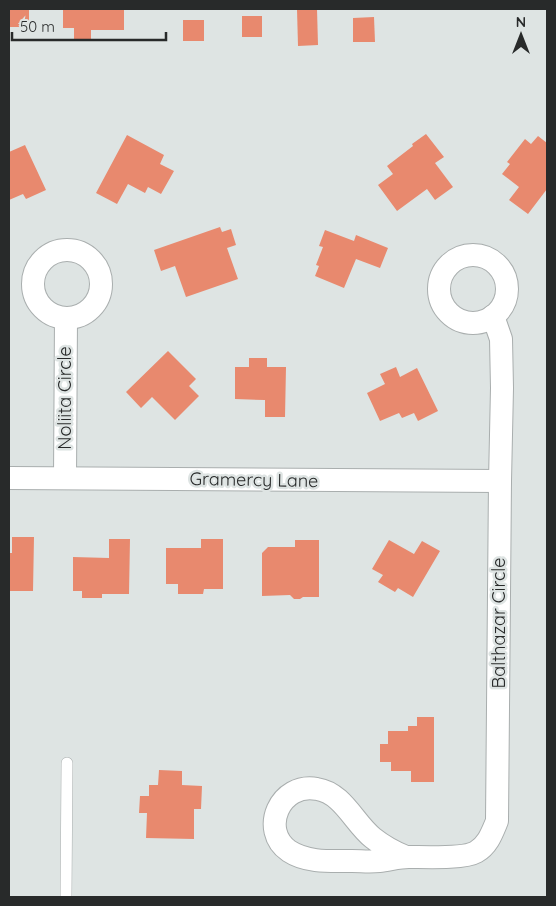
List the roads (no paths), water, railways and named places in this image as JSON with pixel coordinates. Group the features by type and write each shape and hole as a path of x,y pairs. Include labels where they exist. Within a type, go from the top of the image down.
{"street":[{"name":"Balthazar Circle","path":"406,857 388,849 372,838 358,824 348,809 333,796 318,789 302,789 286,796 278,807 275,819 276,834 282,845 291,852 307,858 329,861 378,862 406,857 459,856 476,853 490,840 497,822 502,390 501,339 493,316"},
{"name":"Noliita Circle","path":"65,478 66,318"},
{"name":"Gramercy Lane","path":"9,478 500,481"}],"lane":[{"path":"66,897 67,763"}]}
